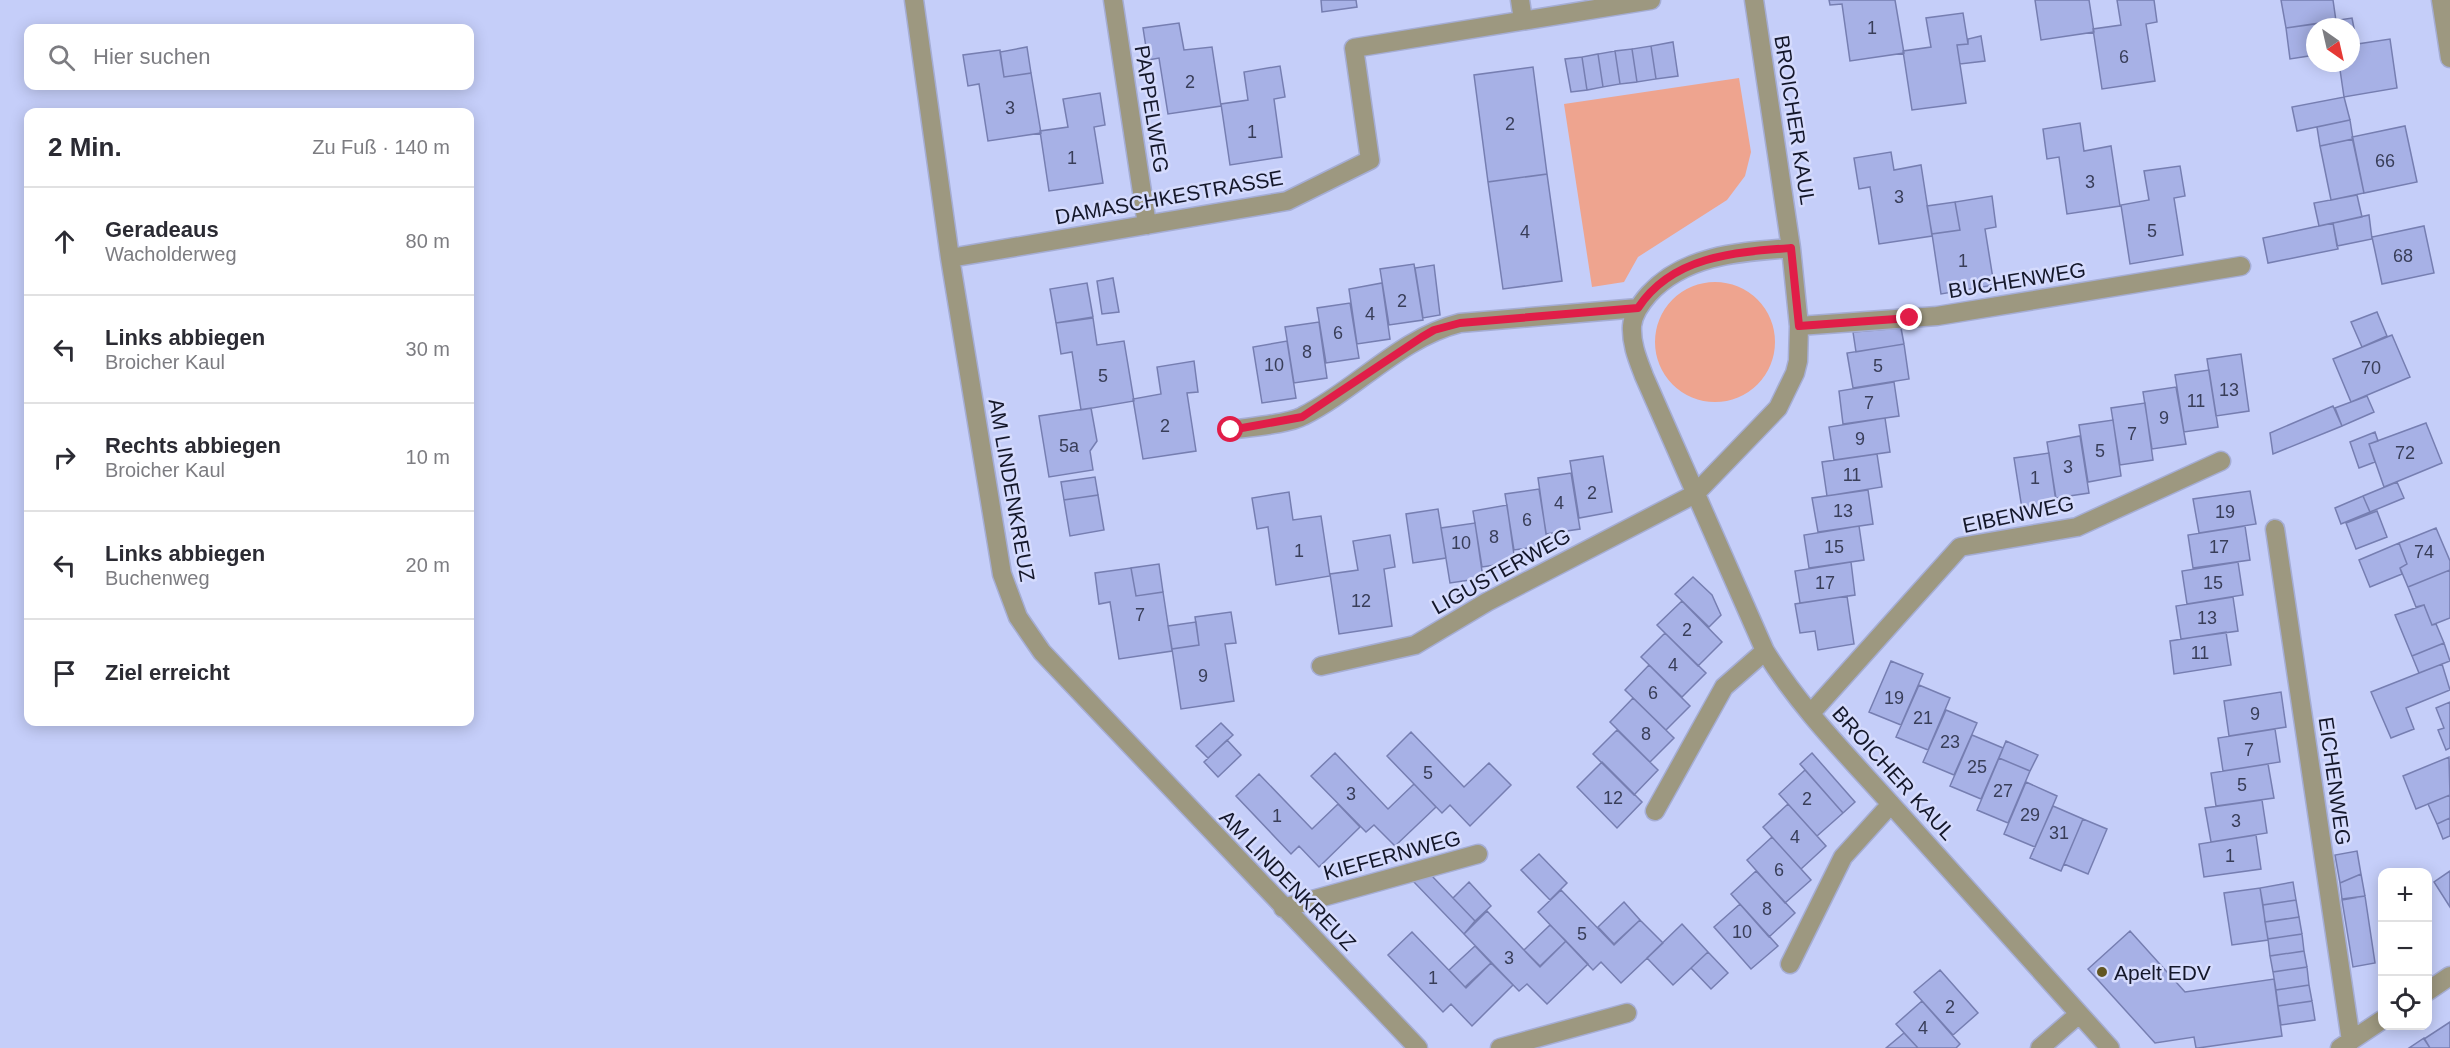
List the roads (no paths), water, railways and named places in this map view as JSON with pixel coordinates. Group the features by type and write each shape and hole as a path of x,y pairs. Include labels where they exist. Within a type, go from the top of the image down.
{"street":[{"name":"AM LINDENKREUZ","path":"915,0 950,258 1002,574 1018,617 1042,652 1418,1048"},
{"name":"PAPPELWEG","path":"1113,0 1147,225"},
{"path":"1520,0 1523,20"},
{"name":"DAMASCHKESTRASSE","path":"950,258 1287,201 1370,160 1353,48 1651,0"},
{"name":"BROICHER KAUL","path":"1695,494 1768,419 1785,396 1798,361 1799,326 1791,248 1754,0"},
{"path":"2441,0 2450,58"},
{"path":"1231,430 1302,417 1422,337 1448,326 1460,323 1638,308 1657,285 1697,262 1733,252 1791,248"},
{"name":"BUCHENWEG","path":"1799,326 1937,316 2241,266"},
{"name":"BROICHER KAUL","path":"1638,308 1632,327 1637,357 1765,651 1786,683 1811,713 2110,1048"},
{"name":"EIBENWEG","path":"1811,713 1960,547 2077,527 2221,461"},
{"name":"LIGUSTERWEG","path":"1321,666 1415,645 1487,602 1695,494"},
{"name":"EICHENWEG","path":"2275,529 2346,1044"},
{"path":"1655,812 1724,687 1765,651"},
{"path":"1790,964 1843,857 1891,804"},
{"name":"KIEFERNWEG","path":"1283,908 1478,854"},
{"path":"2432,988 2450,976"},
{"path":"1500,1048 1627,1013"},
{"path":"2040,1048 2079,1014"},
{"path":"2346,1044 2378,1023"}],"place":[{"name":"Apelt EDV","path":"2102,972"}]}
